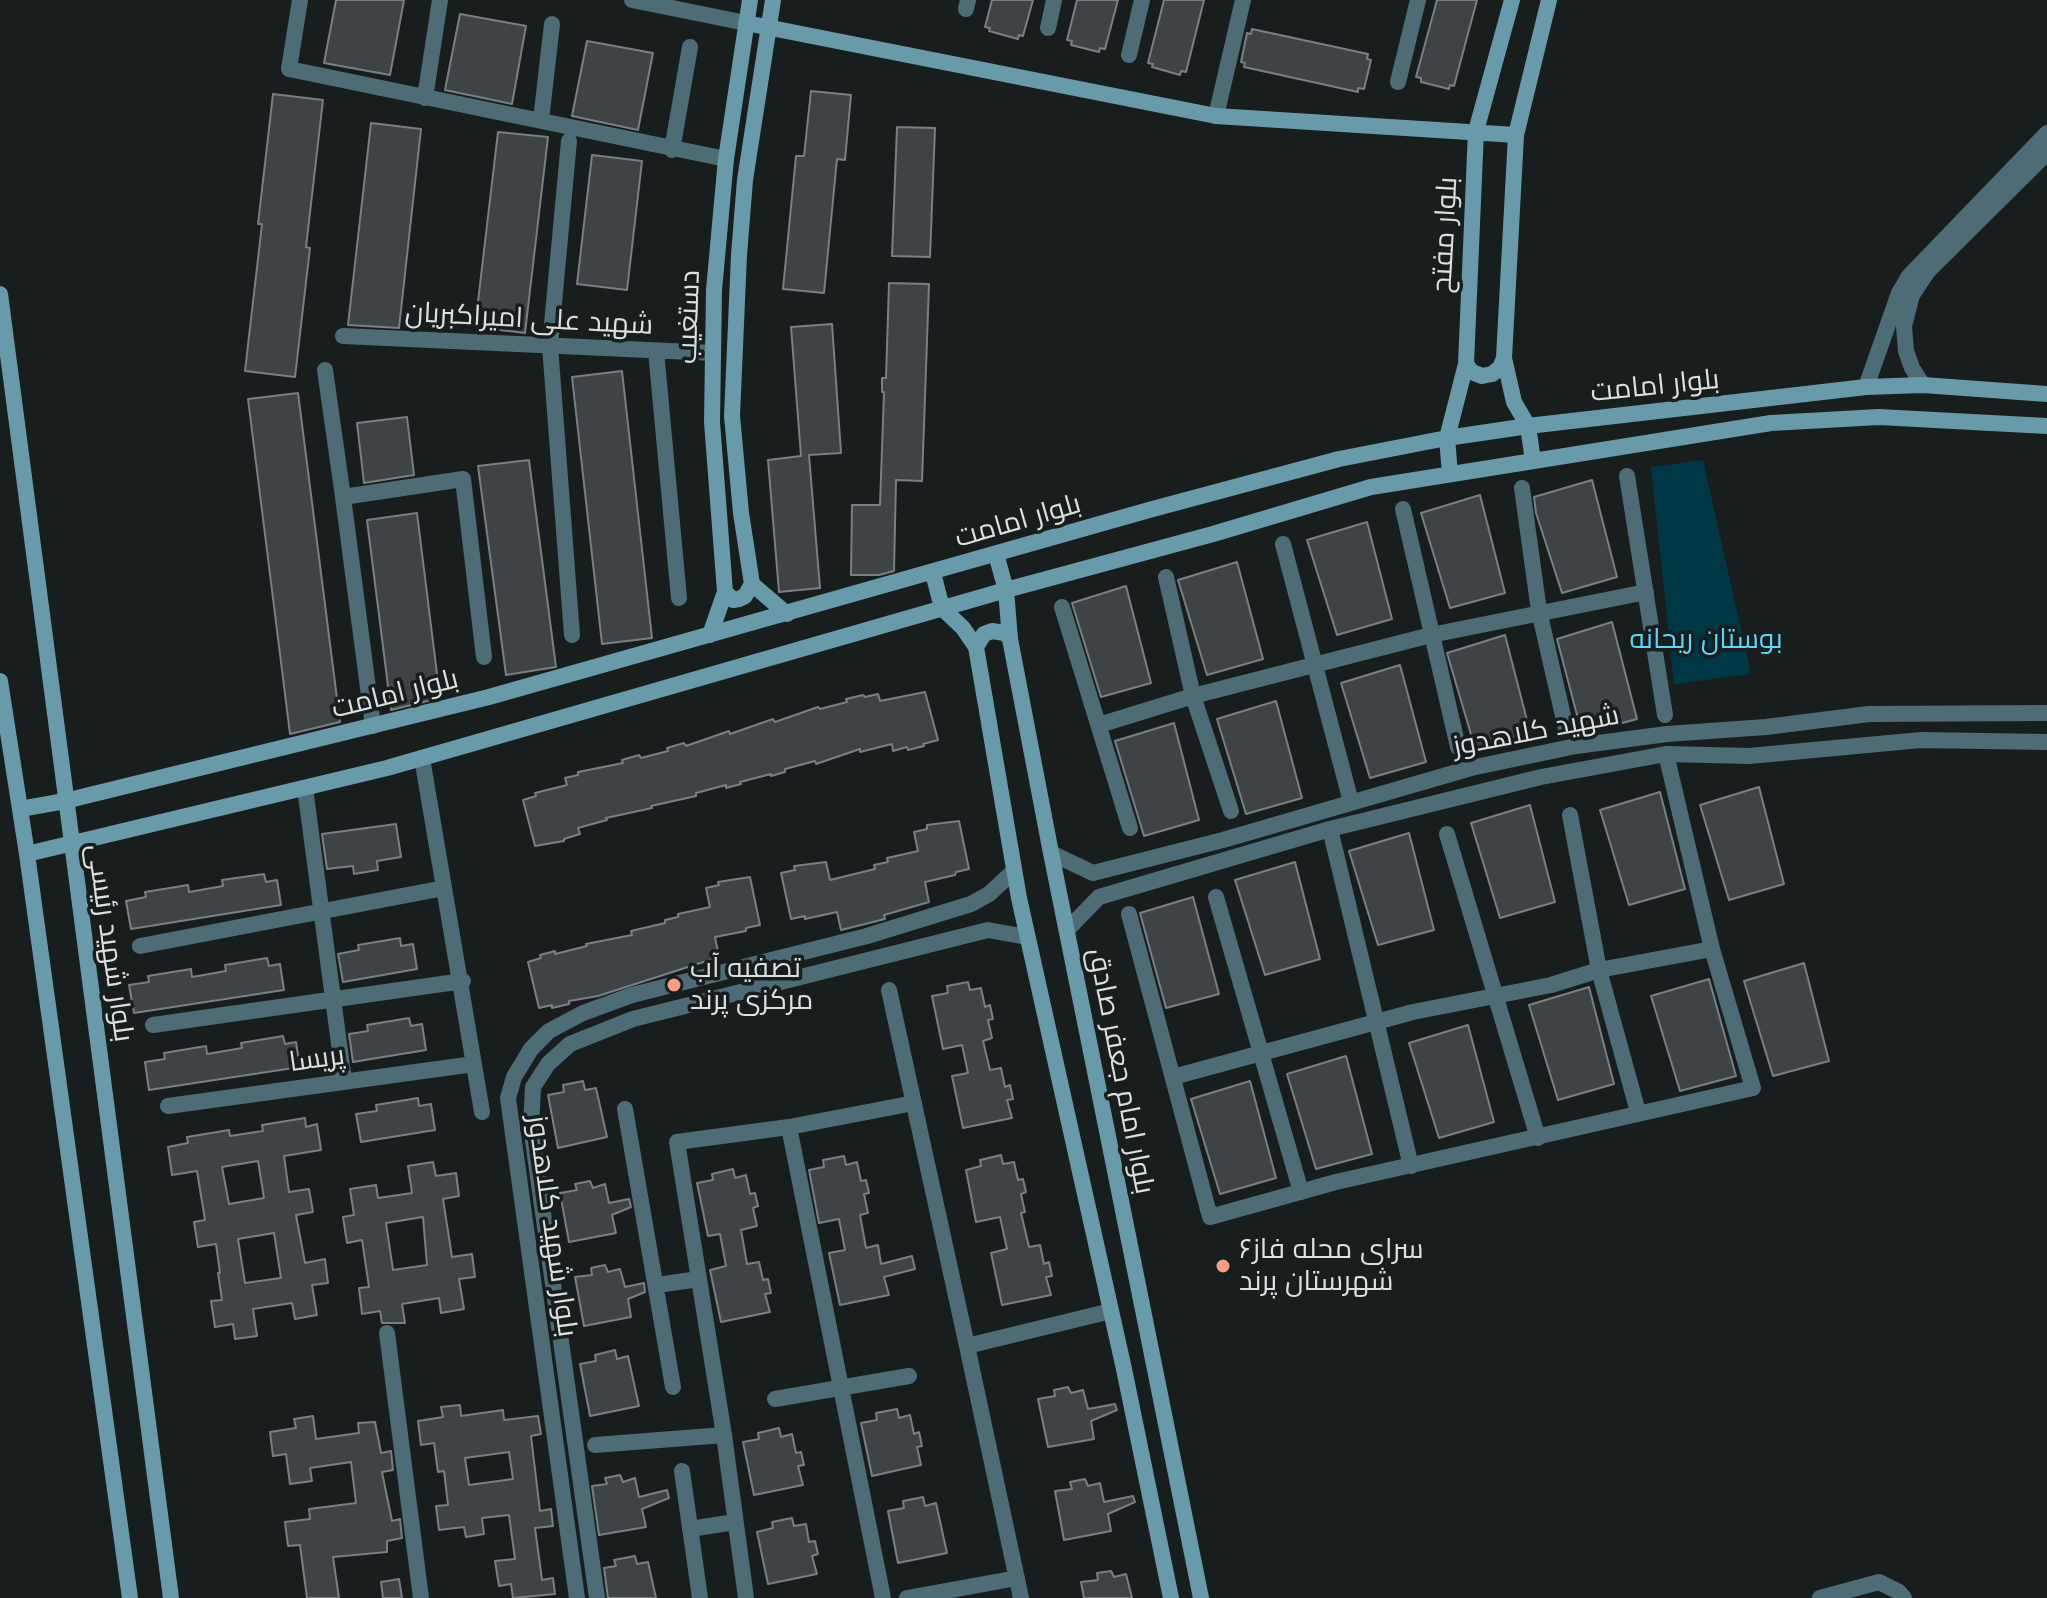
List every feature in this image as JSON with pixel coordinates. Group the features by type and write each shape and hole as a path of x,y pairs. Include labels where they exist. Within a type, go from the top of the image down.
{"street":[{"path":"300,0 289,69 726,159"},
{"path":"425,98 440,0"},
{"path":"632,0 1216,116 1516,135"},
{"name":"دستغیب","path":"710,635 725,592 712,422 714,290 726,159 750,0"},
{"name":"دستغیب","path":"752,584 741,513 732,416 744,195 773,0"},
{"path":"1048,28 1054,0"},
{"path":"1129,55 1142,0"},
{"path":"1216,116 1243,0"},
{"path":"1398,82 1418,0"},
{"name":"بلوار مفتح","path":"1450,474 1447,438 1466,364 1476,131 1512,0"},
{"path":"1533,461 1528,426 1514,402 1504,358 1516,135 1549,0"},
{"path":"541,120 552,24"},
{"path":"672,150 690,47"},
{"path":"1866,387 1899,293 1909,276 2047,133"},
{"path":"569,141 550,346 572,635"},
{"path":"1923,385 1906,351 1904,326 1912,295 1928,271 2047,153"},
{"name":"بلوار شهید رئیسی","path":"0,294 171,1598"},
{"name":"شهید علی امیراکبریان","path":"343,336 713,353"},
{"path":"656,351 679,598"},
{"path":"1466,364 1472,372 1482,376 1500,368 1504,358"},
{"path":"325,370 373,726"},
{"name":"بلوار امامت","path":"20,809 65,801 504,693 1339,459 1528,426 1866,387 1923,385 2047,394"},
{"name":"بلوار امامت","path":"27,854 422,758 1371,487 1771,423 1879,417 2047,426"},
{"path":"1627,476 1665,715"},
{"path":"343,497 463,479 484,657"},
{"path":"1522,488 1539,611 1566,729"},
{"path":"1403,509 1458,747"},
{"path":"1283,544 1351,802"},
{"name":"بلوار امام جعفر صادق","path":"996,554 1006,590 1010,639 1051,853 1201,1598"},
{"name":"بلوار امام جعفر صادق","path":"933,573 942,608 963,628 976,647 1027,937 1111,1311 1171,1598"},
{"path":"1166,577 1193,696 1231,811"},
{"path":"725,592 733,600 739,599 745,596 752,584 787,614"},
{"path":"1099,725 1193,696 1431,635 1646,592"},
{"path":"1062,607 1130,828"},
{"path":"976,647 984,634 992,631 1005,633 1010,639"},
{"path":"0,681 27,854 130,1598"},
{"name":"شهید کلاهدوز","path":"1093,873 1223,840 1471,768 1576,746 1869,714 2047,713"},
{"path":"1766,727 1768,754"},
{"name":"شهید کلاهدوز","path":"1067,930 1099,897 1330,829 1541,777 1666,754 1749,756 1921,740 2047,742"},
{"path":"1129,914 1210,1217 1301,1192 1753,1088 1712,949 1666,754"},
{"path":"422,758 482,1112"},
{"path":"305,788 344,1081"},
{"path":"1570,815 1599,970 1638,1112"},
{"path":"1330,829 1411,1166"},
{"path":"1447,834 1538,1138"},
{"path":"1223,840 1228,859"},
{"path":"1051,853 1093,873 1088,888 1099,897"},
{"name":"بلوار شهید کلاهدوز","path":"577,1598 508,1098 514,1077 531,1049 549,1031 583,1013 632,995 867,936 971,904 989,894 1014,871"},
{"path":"140,946 444,888"},
{"path":"1216,897 1301,1192"},
{"name":"بلوار شهید کلاهدوز","path":"597,1598 531,1127 533,1087 548,1064 570,1044 633,1019 988,930 1027,937"},
{"path":"1173,1077 1378,1022 1551,985 1599,970 1712,949"},
{"path":"153,1025 462,981"},
{"path":"889,990 1021,1598"},
{"name":"پریسا","path":"168,1106 474,1064"},
{"path":"746,1598 724,1435 677,1142 789,1127 914,1103"},
{"path":"625,1109 673,1387"},
{"path":"789,1127 883,1598"},
{"path":"657,1285 699,1279"},
{"path":"967,1346 1111,1311"},
{"path":"387,1333 421,1598"},
{"path":"775,1399 909,1376"},
{"path":"595,1445 724,1435"},
{"path":"682,1471 700,1598"},
{"path":"690,1529 735,1522"},
{"path":"907,1598 1017,1578"},
{"path":"1820,1598 1879,1582 1904,1598"}],"green space":[{"name":"بوستان ریحانه","path":"1703,460 1751,674 1674,684 1651,467"}],"building":[{"path":"336,0 404,0 390,75 324,63"},
{"path":"992,0 1033,0 1023,36 1019,35 1018,39 985,27"},
{"path":"1077,0 1118,0 1105,49 1100,48 1099,52 1071,45 1072,41 1067,40"},
{"path":"1164,0 1204,0 1186,72 1181,71 1180,75 1148,63"},
{"path":"1437,0 1477,0 1454,86 1450,85 1449,89 1421,82 1421,78 1416,77"},
{"path":"460,14 526,26 512,104 445,90"},
{"path":"1252,29 1368,54 1367,59 1371,60 1364,89 1358,88 1358,92 1244,67 1245,63 1241,62 1247,33 1251,34"},
{"path":"587,41 653,53 638,130 572,116"},
{"path":"811,91 851,95 845,160 837,159 824,293 783,289 796,156 804,156"},
{"path":"273,94 323,100 295,377 245,371"},
{"path":"371,123 421,129 399,328 348,325"},
{"path":"897,127 935,128 930,257 892,256"},
{"path":"498,132 548,137 525,333 475,327"},
{"path":"592,155 642,161 627,290 577,284"},
{"path":"889,283 929,284 922,481 896,480 894,571 879,575 851,575 852,505 880,505 882,378 886,378"},
{"path":"832,324 841,453 809,455 820,588 779,592 768,460 801,456 791,327"},
{"path":"622,371 652,638 602,644 572,377"},
{"path":"298,393 340,722 290,734 248,399"},
{"path":"407,417 414,475 364,483 357,423"},
{"path":"529,460 556,667 506,675 478,466"},
{"path":"1592,480 1617,577 1562,593 1536,513 1534,497"},
{"path":"1480,495 1505,593 1450,608 1421,513"},
{"path":"417,513 440,698 391,710 367,520"},
{"path":"1367,522 1392,619 1337,635 1307,540"},
{"path":"1237,562 1263,659 1207,675 1178,580"},
{"path":"1126,586 1151,683 1101,697 1072,603"},
{"path":"1612,622 1637,719 1582,734 1557,639"},
{"path":"1505,635 1530,732 1475,748 1447,653"},
{"path":"1400,665 1426,762 1370,778 1341,683"},
{"path":"925,692 938,740 924,746 893,751 892,744 860,752 860,749 816,764 815,761 771,776 606,818 578,828 580,834 564,841 535,846 523,800 536,796 535,793 567,785 565,778 578,775 578,772 623,763 622,760 639,755 641,758 668,751 667,748 684,743 686,746 729,731 730,734 773,719 775,722 863,695 878,694 880,701"},
{"path":"1276,701 1302,798 1246,814 1217,719"},
{"path":"1174,723 1199,820 1144,836 1115,741"},
{"path":"1759,787 1784,884 1729,900 1700,805"},
{"path":"1660,792 1685,889 1629,905 1600,810"},
{"path":"1530,805 1555,902 1500,918 1471,823"},
{"path":"959,821 969,869 925,882 929,902 884,915 885,919 841,930 837,912 791,919 781,873 795,870 794,866 826,862 830,880 875,869 874,865 888,862 887,858 918,851 914,832 927,829 927,825"},
{"path":"396,824 401,857 377,861 378,870 354,874 353,866 327,869 322,834"},
{"path":"1409,833 1434,930 1378,945 1349,851"},
{"path":"1295,862 1320,959 1265,975 1235,880"},
{"path":"264,874 266,882 277,880 281,905 131,929 126,901 146,897 145,892 188,885 189,892 223,886 222,880"},
{"path":"750,877 760,925 715,937 719,957 598,996 569,1001 569,1004 552,1008 552,1005 539,1008 528,962 555,951 555,954 632,935 631,931 665,923 665,920 678,917 678,914 710,907 706,888 719,885 718,882"},
{"path":"1193,897 1219,994 1166,1008 1140,913"},
{"path":"400,938 401,946 413,944 417,969 343,982 338,954 359,950 358,945"},
{"path":"267,958 269,966 280,964 284,990 134,1013 129,985 149,982 148,976 191,969 192,977 226,971 225,965"},
{"path":"1804,963 1829,1061 1773,1076 1744,981"},
{"path":"1709,979 1736,1076 1680,1091 1651,996"},
{"path":"968,982 970,990 981,988 985,1007 990,1005 993,1019 988,1020 992,1038 983,1041 990,1070 1001,1068 1005,1087 1010,1085 1013,1099 1007,1100 1012,1118 963,1128 952,1076 968,1073 962,1045 943,1049 932,996 948,993 947,986"},
{"path":"1589,987 1614,1084 1558,1100 1529,1005"},
{"path":"409,1018 411,1026 422,1024 426,1050 353,1062 349,1034 368,1031 367,1025"},
{"path":"1468,1025 1494,1122 1439,1138 1409,1043"},
{"path":"283,1036 285,1044 296,1042 300,1067 149,1090 145,1062 165,1059 164,1053 206,1046 207,1054 242,1048 241,1043"},
{"path":"1346,1056 1372,1154 1316,1169 1287,1074"},
{"path":"583,1081 585,1090 596,1088 607,1137 558,1148 548,1095 564,1092 563,1085"},
{"path":"1250,1081 1276,1178 1220,1194 1191,1099"},
{"path":"418,1098 419,1106 431,1104 435,1130 361,1142 356,1114 377,1111 376,1105"},
{"path":"305,1118 306,1127 317,1124 321,1150 284,1156 289,1192 309,1189 313,1212 296,1215 305,1263 325,1259 328,1283 312,1285 317,1315 295,1319 292,1303 253,1309 257,1336 235,1339 233,1324 215,1327 211,1301 222,1300 220,1273 216,1244 198,1247 194,1222 205,1220 197,1171 172,1175 168,1147 188,1143 187,1137 229,1130 230,1136 263,1131 262,1125","holes":["258,1161 264,1198 229,1204 222,1167","274,1233 281,1278 245,1283 238,1239"]},
{"path":"1001,1155 1003,1164 1014,1162 1018,1180 1023,1179 1026,1192 1021,1194 1025,1212 1021,1213 1029,1247 1040,1245 1044,1264 1049,1262 1052,1276 1046,1277 1051,1295 1002,1305 991,1253 1007,1249 1000,1217 976,1222 966,1170 981,1166 980,1160"},
{"path":"844,1156 846,1165 857,1162 861,1181 866,1180 869,1193 864,1194 868,1213 860,1215 866,1248 878,1245 881,1264 912,1256 915,1269 884,1277 889,1295 840,1305 829,1253 845,1250 839,1219 819,1223 809,1170 824,1167 823,1160"},
{"path":"433,1162 436,1176 456,1173 459,1196 443,1199 452,1257 472,1254 475,1277 459,1279 464,1309 441,1313 439,1298 402,1304 405,1323 382,1323 380,1311 362,1314 359,1288 369,1287 362,1240 347,1243 343,1217 354,1215 350,1189 376,1185 378,1198 412,1193 408,1166","holes":["423,1217 427,1265 393,1270 386,1223"]},
{"path":"733,1169 735,1178 746,1175 750,1194 755,1193 758,1206 753,1208 757,1226 741,1230 747,1264 759,1262 763,1280 768,1279 771,1293 765,1294 770,1312 721,1322 710,1270 726,1266 720,1234 708,1236 697,1183 713,1180 712,1174"},
{"path":"590,1181 593,1188 605,1184 609,1203 629,1199 631,1207 612,1215 616,1233 569,1242 560,1193 577,1190 575,1184"},
{"path":"605,1265 608,1272 620,1269 625,1287 644,1283 645,1292 628,1299 631,1317 584,1326 575,1277 592,1275 591,1268"},
{"path":"615,1350 617,1359 628,1356 639,1406 590,1416 580,1364 596,1361 595,1355"},
{"path":"1068,1387 1071,1393 1083,1390 1088,1409 1115,1404 1117,1410 1091,1421 1094,1439 1048,1447 1038,1399 1055,1396 1054,1390"},
{"path":"460,1405 461,1416 503,1410 504,1420 538,1416 541,1434 531,1436 540,1511 551,1509 553,1526 535,1528 542,1580 553,1578 555,1594 513,1598 511,1584 499,1586 495,1561 515,1559 509,1515 482,1518 484,1534 466,1537 464,1527 439,1530 436,1506 448,1505 444,1471 438,1472 434,1443 421,1445 418,1421 443,1417 441,1407","holes":["509,1452 513,1479 469,1485 465,1458"]},
{"path":"897,1409 899,1418 910,1415 914,1434 919,1432 922,1446 917,1447 921,1465 872,1476 861,1423 877,1420 876,1413"},
{"path":"313,1416 316,1439 359,1433 358,1423 375,1422 381,1453 391,1451 393,1470 382,1472 392,1521 400,1519 402,1538 387,1541 387,1552 333,1557 339,1598 307,1598 300,1545 288,1546 285,1522 310,1519 309,1509 356,1503 351,1462 310,1468 312,1481 290,1484 286,1454 273,1456 270,1432 296,1428 294,1419"},
{"path":"779,1428 781,1437 792,1434 796,1453 801,1452 804,1465 798,1466 803,1485 754,1495 743,1442 759,1439 758,1433"},
{"path":"620,1475 623,1482 635,1478 639,1497 667,1490 669,1498 642,1509 646,1527 599,1535 592,1486 607,1484 605,1478"},
{"path":"1085,1479 1088,1486 1100,1483 1104,1502 1133,1496 1135,1502 1108,1514 1111,1531 1064,1540 1055,1491 1072,1489 1070,1482"},
{"path":"923,1497 925,1506 936,1503 947,1553 898,1563 888,1511 904,1508 903,1501"},
{"path":"792,1518 794,1526 806,1524 809,1542 815,1541 818,1554 812,1556 817,1574 768,1584 757,1532 773,1528 772,1522"},
{"path":"635,1556 637,1564 648,1562 656,1598 608,1598 604,1568 616,1566 614,1560"},
{"path":"1111,1571 1114,1577 1126,1574 1132,1598 1084,1598 1081,1582 1098,1580 1097,1573"},
{"path":"399,1579 402,1598 383,1598 381,1582"}],"place":[{"name":"تصفیه آب مرکزی پرند","path":"674,985"},
{"name":"سرای محله فاز۶ شهرستان پرند","path":"1223,1266"}]}
